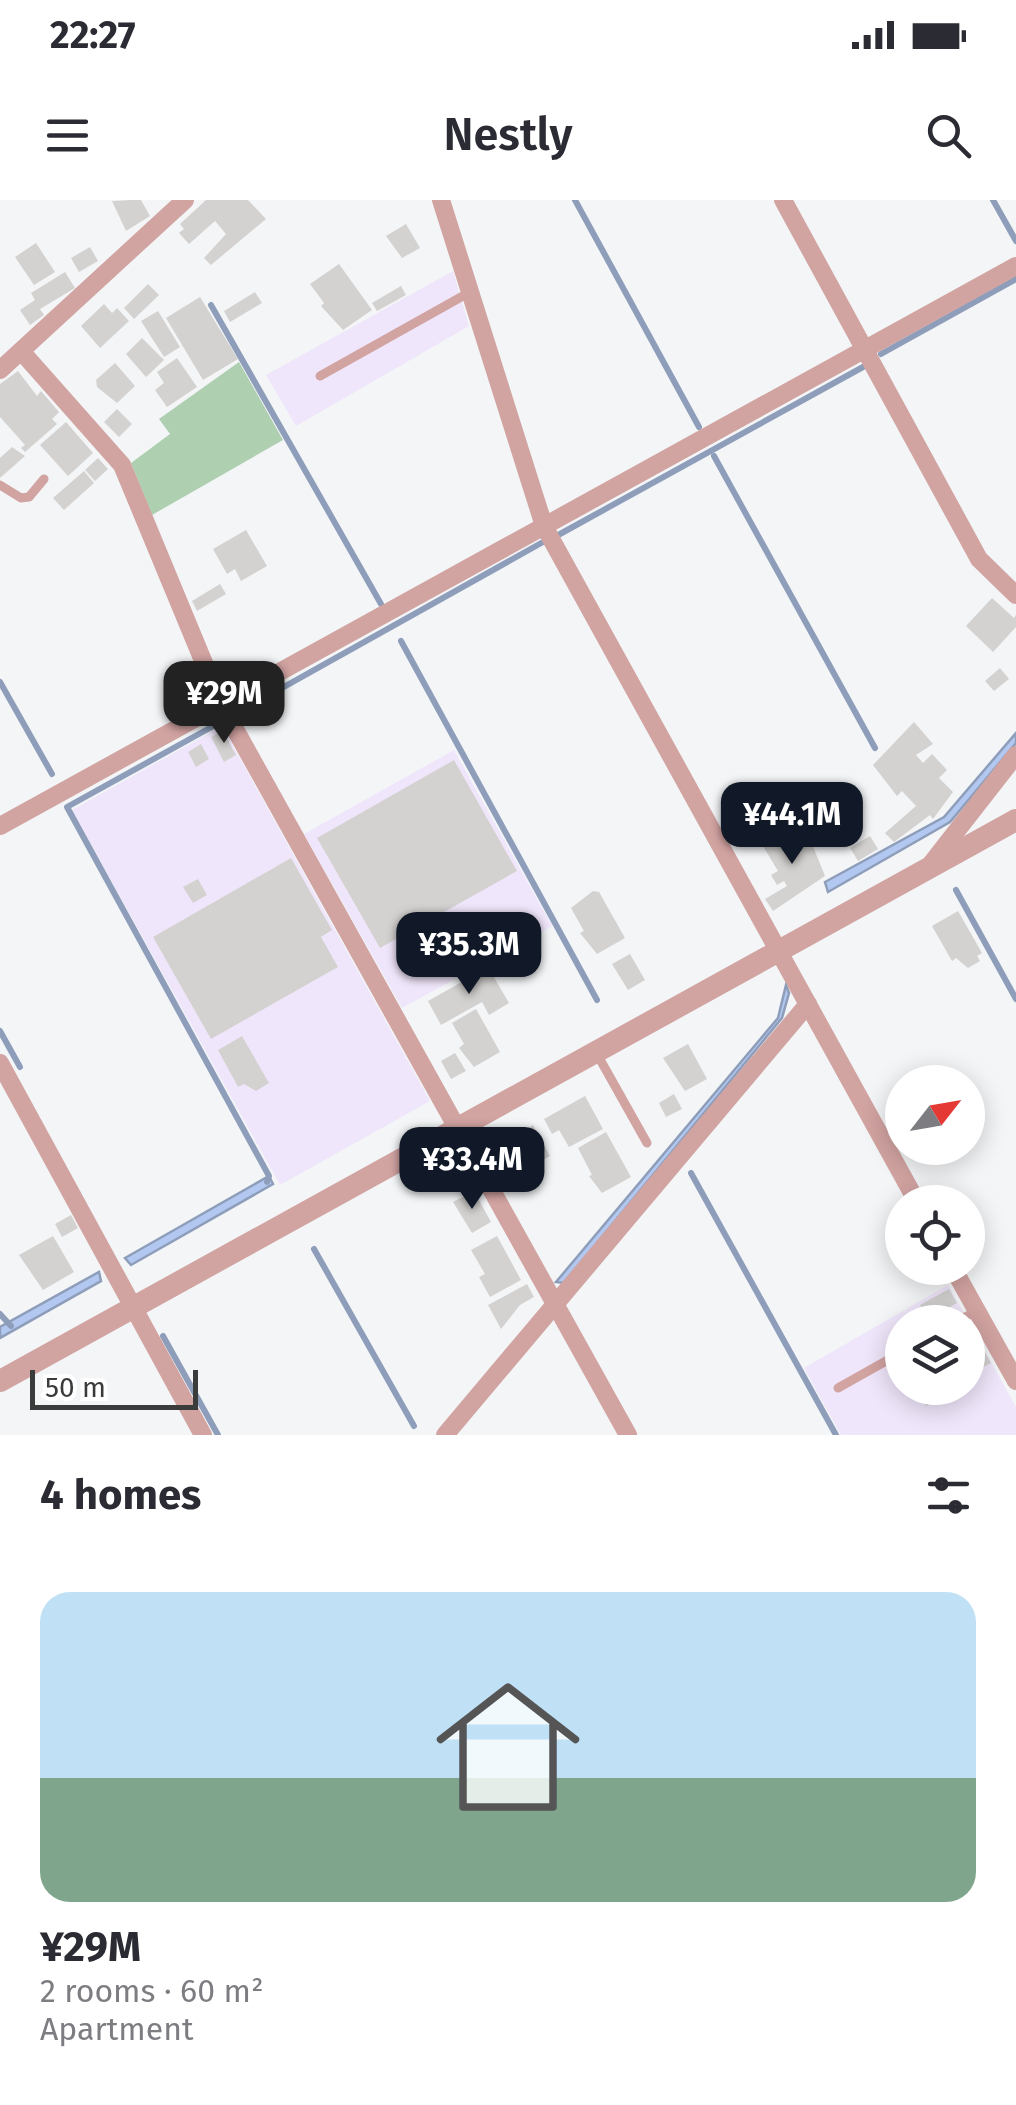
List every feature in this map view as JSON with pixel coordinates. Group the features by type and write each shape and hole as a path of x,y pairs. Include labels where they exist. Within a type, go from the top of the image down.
{"street":[{"path":"2,363 21,351 185,200"},
{"path":"441,200 544,526 909,1185"},
{"path":"783,200 979,559 1016,595"},
{"path":"0,826 1016,266"},
{"path":"21,351 122,464 221,704 628,1435"},
{"path":"928,868 1016,755"},
{"path":"0,1381 1016,820"},
{"path":"445,1435 808,1004"},
{"path":"0,1063 202,1435"},
{"path":"985,1325 1016,1381"}],"lane":[{"path":"320,376 470,292"},
{"path":"0,484 21,498 29,497 44,479"},
{"path":"596,1052 647,1143"},
{"path":"838,1388 885,1362"}],"shaded area":[{"path":"453,271 469,326 296,426 266,375"},
{"path":"222,726 430,1101 280,1185 72,810"},
{"path":"454,750 552,926 402,1008 304,834"},
{"path":"948,1285 959,1305 913,1305"},
{"path":"885,1321 885,1405 985,1405 985,1351 1016,1407 1016,1435 841,1435 804,1368"}],"green space":[{"path":"239,362 283,440 152,515 131,463 170,434 159,419"}],"water":[{"path":"1016,733 1016,743 950,822 828,892 825,882 944,817"},
{"path":"786,985 789,993 782,1018 564,1283 556,1282 778,1018"},
{"path":"269,1176 273,1184 131,1265 125,1258"},
{"path":"99,1272 101,1281 0,1338 0,1327"}],"building":[{"path":"141,200 150,216 126,231 112,201"},
{"path":"206,200 248,200 266,219 211,265 204,258 226,234 215,221 189,244 179,233 184,229 180,224"},
{"path":"406,224 420,248 402,258 386,236"},
{"path":"36,243 55,272 34,285 15,257"},
{"path":"90,247 98,261 79,272 71,258"},
{"path":"339,264 372,310 343,330 321,306 324,303 310,284"},
{"path":"65,272 75,288 40,309 44,315 30,325 20,310 35,300 31,293"},
{"path":"148,284 159,295 134,319 124,308"},
{"path":"401,286 406,295 377,311 372,303"},
{"path":"255,292 262,303 230,322 224,311"},
{"path":"200,297 238,359 203,380 166,318"},
{"path":"104,304 112,313 117,308 129,321 100,348 81,326"},
{"path":"158,311 180,347 164,357 141,321"},
{"path":"142,338 164,360 146,377 126,354"},
{"path":"177,358 197,387 167,407 155,390 164,383 157,372"},
{"path":"115,363 135,386 117,403 97,387 96,380"},
{"path":"18,371 37,396 41,391 59,412 52,419 57,424 25,452 21,448 25,445 0,417 0,384"},
{"path":"117,409 132,424 119,437 104,422"},
{"path":"66,422 93,453 68,476 40,445"},
{"path":"12,447 25,456 0,478 0,458"},
{"path":"98,458 108,469 95,481 85,470"},
{"path":"84,471 94,483 64,510 53,498"},
{"path":"246,530 267,566 241,581 235,569 227,574 213,549"},
{"path":"220,584 226,594 197,611 192,601"},
{"path":"992,598 1014,618 1016,615 1016,627 993,652 966,626"},
{"path":"1000,668 1009,679 994,691 985,681"},
{"path":"914,722 933,744 916,755 923,763 932,754 947,770 939,778 953,792 933,819 930,815 894,842 885,833 916,806 902,791 897,796 873,765"},
{"path":"223,731 236,755 224,762 211,737"},
{"path":"201,744 209,759 196,767 188,752"},
{"path":"454,760 517,871 380,948 317,838"},
{"path":"796,827 808,847 812,844 825,876 773,911 765,899 787,886 784,881 777,885 771,875 778,871 763,846"},
{"path":"870,836 878,849 858,861 850,848"},
{"path":"291,858 332,930 321,937 338,967 211,1039 153,937"},
{"path":"198,879 207,895 193,903 183,887"},
{"path":"593,891 599,892 625,938 597,954 580,933 584,931 571,908"},
{"path":"958,911 982,953 977,956 980,961 968,968 956,958 952,961 932,926"},
{"path":"630,954 645,980 628,990 612,964"},
{"path":"488,967 509,1003 489,1015 482,1002 441,1025 428,1001"},
{"path":"476,1009 500,1052 474,1067 459,1048 464,1044 452,1023"},
{"path":"242,1036 269,1083 256,1091 244,1084 238,1087 218,1050"},
{"path":"688,1044 707,1079 685,1091 663,1058"},
{"path":"455,1053 466,1071 451,1079 441,1061"},
{"path":"674,1094 682,1109 666,1117 659,1103"},
{"path":"585,1096 603,1129 569,1147 559,1130 552,1134 544,1119"},
{"path":"533,1125 550,1156 524,1170 516,1156 510,1159 501,1144"},
{"path":"606,1132 631,1177 602,1193 589,1176 592,1175 578,1148"},
{"path":"510,1161 522,1182 508,1190 496,1169"},
{"path":"474,1191 491,1222 472,1233 453,1202"},
{"path":"71,1215 78,1228 62,1237 55,1224"},
{"path":"53,1236 74,1272 43,1290 19,1255"},
{"path":"497,1236 521,1280 490,1297 479,1277 485,1274 471,1250"},
{"path":"527,1284 534,1297 520,1305 501,1329 488,1305"},
{"path":"949,1289 957,1303 953,1305 920,1305"}],"waterway":[{"path":"575,200 699,427"},
{"path":"993,200 1016,241"},
{"path":"881,354 1016,279"},
{"path":"211,305 381,604"},
{"path":"560,534 863,367"},
{"path":"714,456 875,748"},
{"path":"239,712 543,542"},
{"path":"401,641 597,1000"},
{"path":"0,682 52,774"},
{"path":"217,724 67,807 269,1176 267,1182"},
{"path":"956,890 1016,999"},
{"path":"0,1031 20,1067"},
{"path":"691,1173 836,1435"},
{"path":"314,1249 414,1426"},
{"path":"0,1314 11,1326"},
{"path":"163,1336 218,1435"}]}
